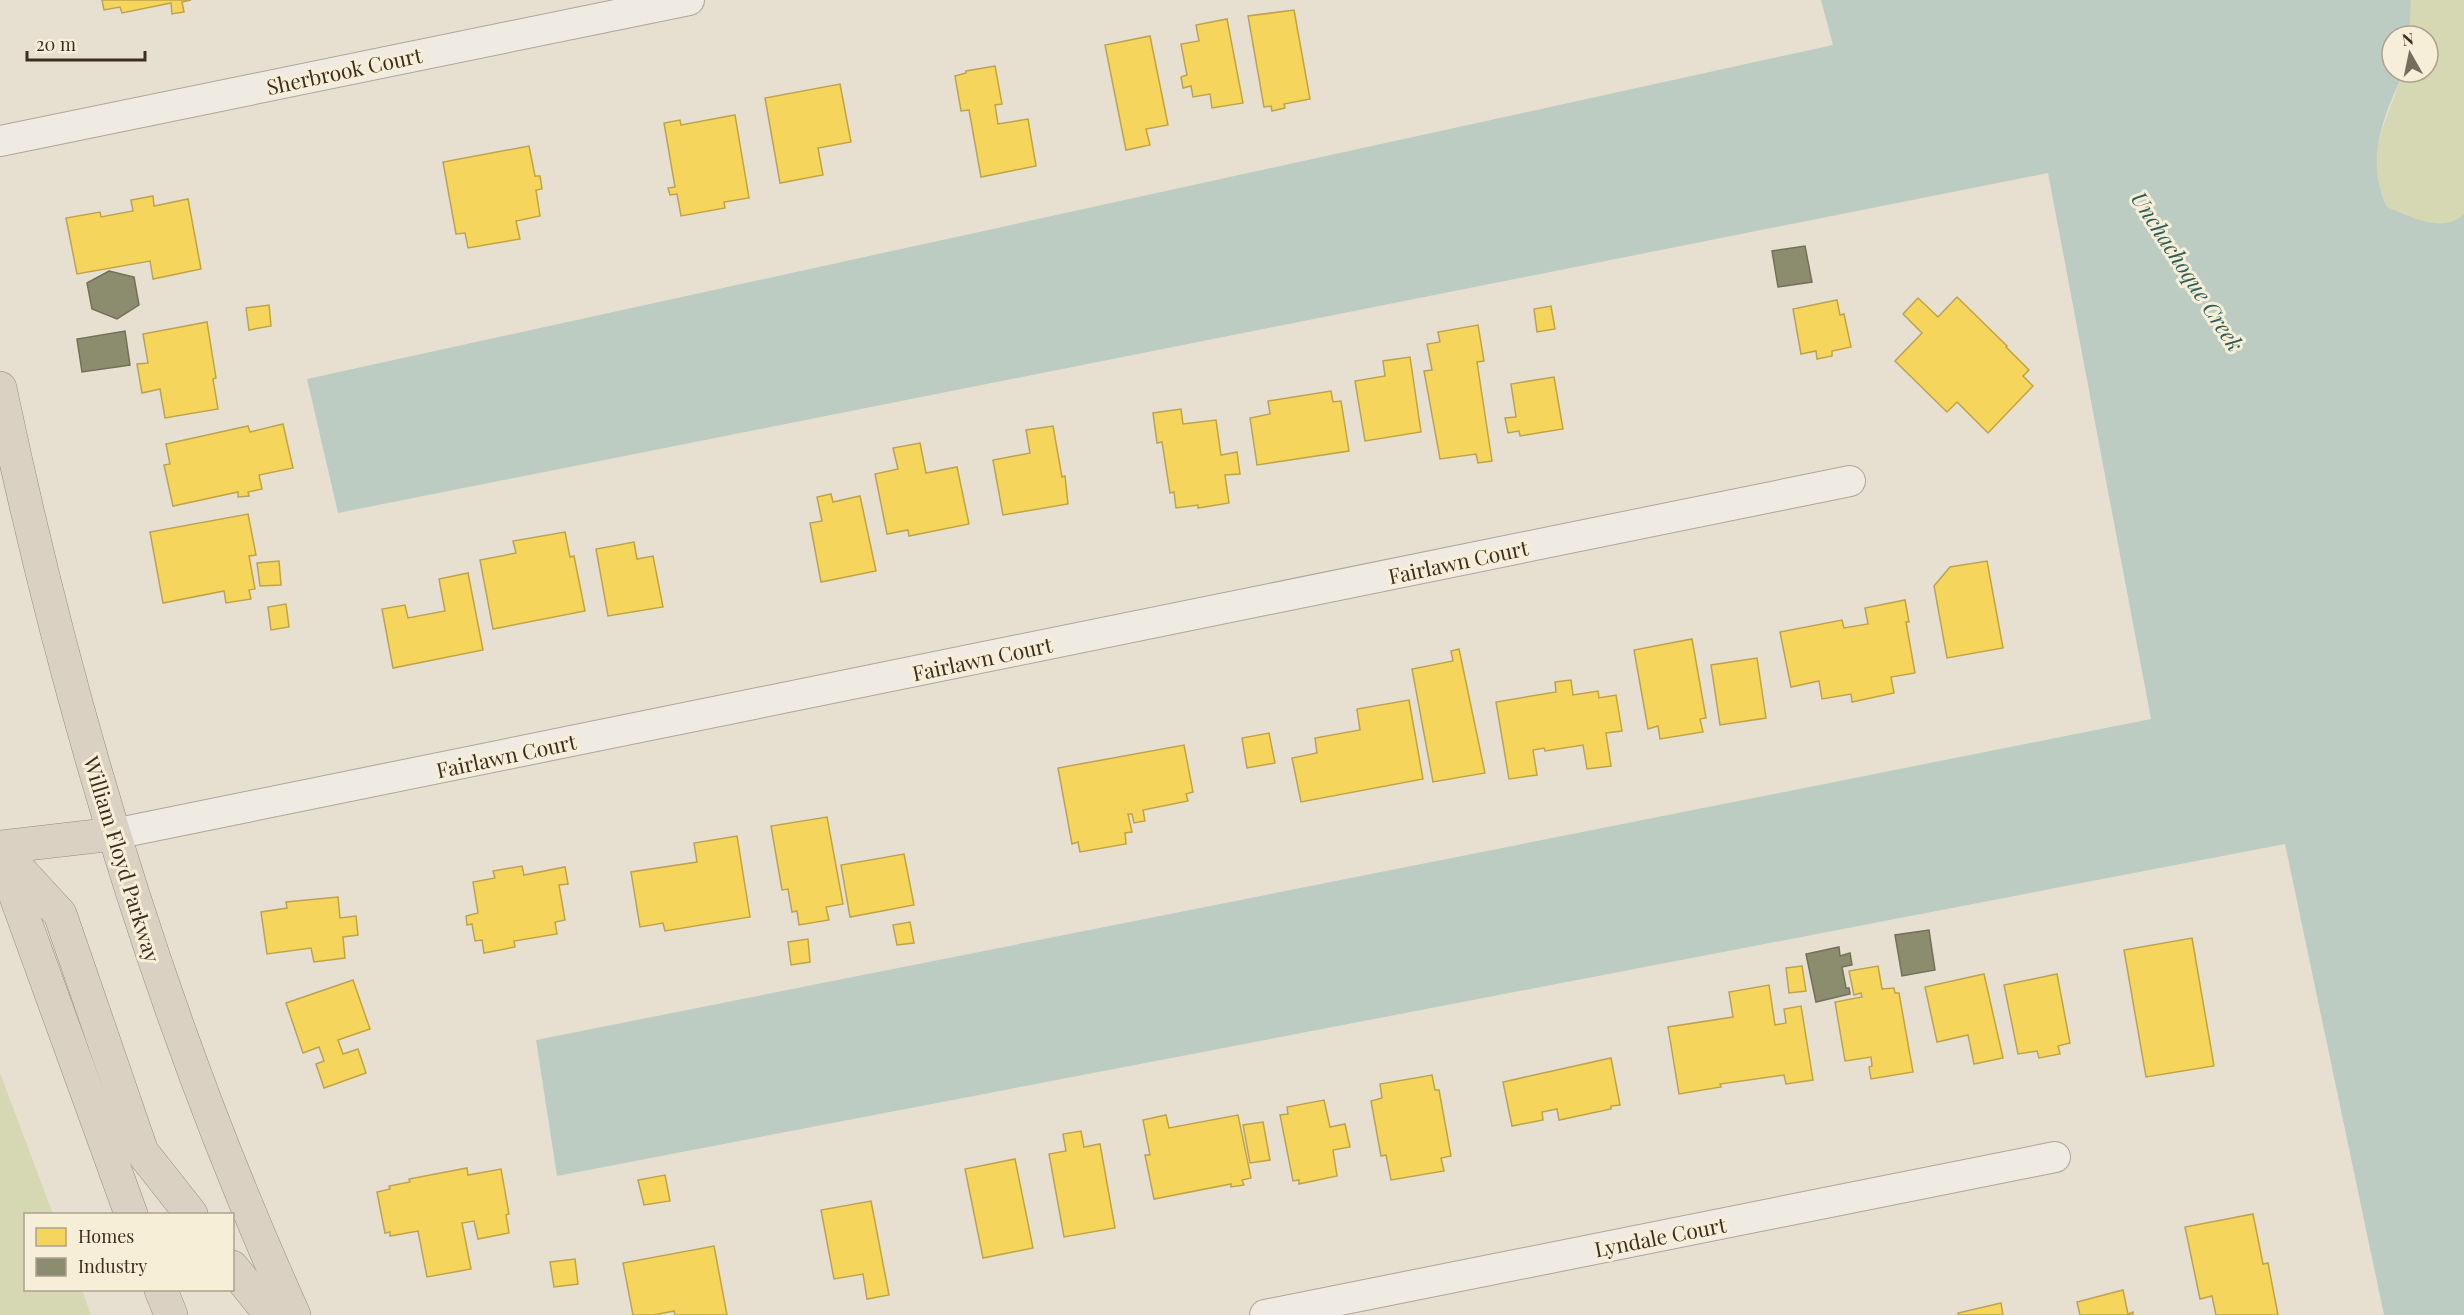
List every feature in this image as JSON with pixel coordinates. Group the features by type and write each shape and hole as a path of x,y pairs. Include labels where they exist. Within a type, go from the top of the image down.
{"highway":[{"name":"William Floyd Parkway","path":"0,388 26,510 69,678 114,834 158,974 258,1235 294,1315"},
{"path":"0,849 114,834"},
{"path":"0,849 130,1213"},
{"path":"0,849 60,914 142,1152 189,1213"},
{"path":"234,1269 271,1315"},
{"path":"161,1291 171,1315"}],"street":[{"name":"Sherbrook Court","path":"0,141 689,0"},
{"name":"Fairlawn Court","path":"114,834 1850,481"},
{"name":"Lyndale Court","path":"1264,1315 2055,1157"}],"green space":[{"path":"2377,0 2464,0 2464,340 2387,207 2377,169 2380,138 2399,84 2440,84 2440,24 2389,24"},
{"path":"0,1073 53,1213 24,1213 24,1291 82,1291 91,1315 0,1315"}],"water":[{"name":"Unchachoque Creek","path":"1821,0 2411,0 2410,24 2380,24 2380,84 2399,84 2389,105 2379,138 2377,172 2381,189 2387,207 2415,219 2446,223 2464,214 2464,1315 2384,1315 2285,844 557,1176 536,1040 2151,719 2048,173 338,513 307,379 1833,45"}],"building: Homes":[{"path":"102,0 191,0 182,2 184,12 172,14 171,3 122,13 120,7 104,10"},
{"path":"1294,10 1310,99 1284,104 1285,108 1272,111 1271,106 1264,107 1248,16"},
{"path":"1227,19 1243,103 1212,108 1210,94 1193,97 1191,86 1183,88 1181,77 1187,75 1181,44 1199,41 1196,25"},
{"path":"1150,36 1168,125 1146,129 1150,145 1126,150 1105,45"},
{"path":"995,66 1002,104 995,105 998,124 1028,119 1036,166 981,177 969,110 961,111 955,76 966,73 966,71"},
{"path":"840,84 851,142 818,148 823,175 780,183 765,98"},
{"path":"735,115 749,198 724,202 725,208 681,216 677,194 670,195 668,188 675,187 664,123 680,120 681,125"},
{"path":"529,146 535,176 540,176 542,189 536,190 540,216 516,221 520,239 468,248 465,233 456,234 443,162"},
{"path":"153,196 154,206 188,199 201,269 153,279 150,261 77,274 66,218 100,212 101,217 133,211 131,200"},
{"path":"1957,297 2029,370 2023,376 2033,386 1988,433 1957,402 1947,412 1895,361 1922,333 1903,314 1918,298 1938,317"},
{"path":"1837,300 1840,315 1844,314 1851,347 1832,351 1832,356 1817,359 1816,351 1801,354 1793,309"},
{"path":"269,305 271,326 249,330 246,308"},
{"path":"1551,306 1555,329 1537,332 1534,309"},
{"path":"207,322 216,378 213,379 218,409 165,418 160,389 142,393 137,364 148,363 143,334"},
{"path":"1478,325 1484,361 1477,362 1492,461 1478,463 1476,454 1440,459 1424,371 1432,370 1427,344 1440,342 1438,332"},
{"path":"1410,357 1421,432 1365,441 1355,381 1385,376 1383,361"},
{"path":"1554,377 1563,429 1520,436 1519,431 1508,433 1505,418 1516,417 1511,384"},
{"path":"1331,391 1333,402 1341,401 1349,451 1257,465 1250,418 1270,414 1268,401"},
{"path":"1181,409 1183,424 1216,420 1221,455 1237,452 1240,474 1225,475 1229,503 1198,508 1198,505 1176,508 1174,492 1170,493 1162,442 1157,443 1153,413"},
{"path":"283,424 293,468 259,475 262,489 248,492 249,496 238,497 238,492 173,506 164,465 170,464 166,444 248,426 250,432"},
{"path":"1053,426 1062,477 1065,476 1068,504 1003,515 993,460 1030,453 1026,430"},
{"path":"920,443 926,473 957,467 969,524 909,536 908,530 887,534 875,474 898,469 893,448"},
{"path":"831,494 833,502 860,496 876,571 821,582 810,523 822,521 817,497"},
{"path":"248,514 256,555 249,556 255,589 249,590 251,599 226,603 224,591 163,603 150,532"},
{"path":"565,532 570,557 574,556 585,611 493,629 480,560 516,553 513,541"},
{"path":"634,542 637,559 653,556 663,607 608,616 596,549"},
{"path":"279,561 281,585 260,586 257,563"},
{"path":"1987,561 2003,648 1947,658 1934,586 1950,567"},
{"path":"468,573 483,650 393,668 382,609 405,605 408,618 445,611 439,579"},
{"path":"1905,600 1909,622 1906,622 1915,673 1891,677 1894,693 1852,702 1851,694 1822,699 1819,681 1791,687 1780,632 1842,620 1844,628 1868,624 1865,608"},
{"path":"286,604 289,627 271,630 268,607"},
{"path":"1692,639 1706,718 1700,719 1703,732 1660,739 1658,726 1648,729 1634,650"},
{"path":"1459,649 1485,773 1433,782 1412,669 1453,661 1451,651"},
{"path":"1757,658 1766,718 1720,725 1711,665"},
{"path":"1571,680 1573,695 1598,691 1599,698 1616,695 1622,731 1606,733 1611,766 1587,769 1583,745 1545,751 1544,748 1533,750 1537,775 1509,779 1496,702 1556,692 1555,682"},
{"path":"1409,700 1423,779 1301,802 1292,758 1317,753 1315,738 1360,730 1357,709"},
{"path":"1269,733 1275,763 1247,768 1242,738"},
{"path":"1184,745 1193,792 1186,794 1188,801 1143,810 1145,821 1134,823 1132,814 1128,814 1132,832 1125,833 1126,844 1080,852 1078,842 1072,844 1058,768"},
{"path":"827,817 843,904 826,907 829,920 799,925 797,911 792,912 788,889 782,890 771,826"},
{"path":"737,836 750,917 665,931 663,923 640,927 631,872 697,862 694,843"},
{"path":"904,854 914,905 850,917 841,865"},
{"path":"522,866 524,875 565,867 568,884 559,885 565,920 555,922 557,934 514,941 515,947 484,953 482,940 475,941 472,924 467,925 466,916 478,913 473,882 495,878 493,871"},
{"path":"338,897 340,918 356,916 358,935 343,937 345,958 314,962 311,948 267,954 261,912 287,908 286,902"},
{"path":"910,922 914,943 897,945 893,925"},
{"path":"2192,938 2214,1066 2146,1077 2124,950"},
{"path":"808,939 810,962 791,965 788,942"},
{"path":"1802,966 1806,991 1789,993 1786,968"},
{"path":"1878,966 1882,989 1894,988 1895,993 1899,993 1913,1072 1871,1079 1869,1067 1872,1066 1871,1057 1845,1061 1835,1002 1862,997 1861,993 1854,995 1849,971"},
{"path":"1984,974 2003,1058 1974,1064 1968,1035 1937,1042 1925,987"},
{"path":"2057,974 2070,1043 2058,1046 2060,1054 2039,1058 2037,1051 2018,1054 2004,985"},
{"path":"353,980 370,1029 338,1040 343,1054 358,1049 366,1073 324,1088 316,1064 324,1061 319,1047 303,1053 286,1003"},
{"path":"1769,985 1775,1025 1786,1023 1784,1009 1801,1006 1813,1080 1786,1084 1784,1075 1720,1084 1721,1087 1679,1094 1668,1027 1733,1017 1729,992"},
{"path":"1611,1058 1620,1105 1559,1120 1557,1109 1542,1112 1543,1120 1512,1126 1503,1082"},
{"path":"1432,1075 1435,1090 1439,1090 1451,1156 1441,1158 1444,1171 1391,1180 1386,1155 1381,1156 1371,1101 1382,1098 1380,1084"},
{"path":"1324,1100 1330,1127 1345,1124 1350,1147 1333,1150 1337,1176 1299,1184 1299,1180 1293,1181 1280,1115 1288,1114 1287,1107"},
{"path":"1166,1115 1169,1128 1238,1115 1251,1178 1242,1180 1244,1185 1231,1187 1231,1184 1154,1199 1145,1155 1150,1155 1143,1120"},
{"path":"1263,1122 1270,1160 1250,1163 1243,1125"},
{"path":"1081,1131 1084,1147 1100,1144 1115,1228 1064,1237 1049,1154 1066,1151 1063,1134"},
{"path":"1015,1159 1033,1248 983,1258 965,1169"},
{"path":"467,1168 468,1175 501,1169 509,1214 506,1215 509,1233 478,1239 474,1221 462,1223 471,1269 427,1277 418,1231 390,1236 390,1232 385,1233 377,1192 390,1189 389,1186 410,1182 409,1179"},
{"path":"665,1175 670,1201 644,1205 638,1180"},
{"path":"871,1201 889,1295 867,1299 863,1274 834,1279 821,1210"},
{"path":"2253,1214 2263,1264 2268,1263 2278,1315 2216,1315 2212,1296 2200,1299 2185,1227"},
{"path":"714,1246 727,1315 675,1315 674,1311 654,1315 633,1315 623,1263"},
{"path":"575,1259 578,1284 554,1287 550,1262"},
{"path":"2123,1290 2128,1314 2133,1312 2133,1315 2080,1315 2077,1302"},
{"path":"2001,1303 2003,1315 1958,1315 1958,1313"}],"building: Industry":[{"path":"1805,246 1812,282 1778,287 1772,251"},
{"path":"109,271 134,277 139,305 117,319 92,309 87,283"},
{"path":"125,331 130,365 82,372 77,339"},
{"path":"1929,930 1935,970 1902,976 1895,935"},
{"path":"1839,947 1840,956 1850,953 1852,965 1842,967 1846,988 1849,988 1850,994 1816,1002 1806,954"}]}
